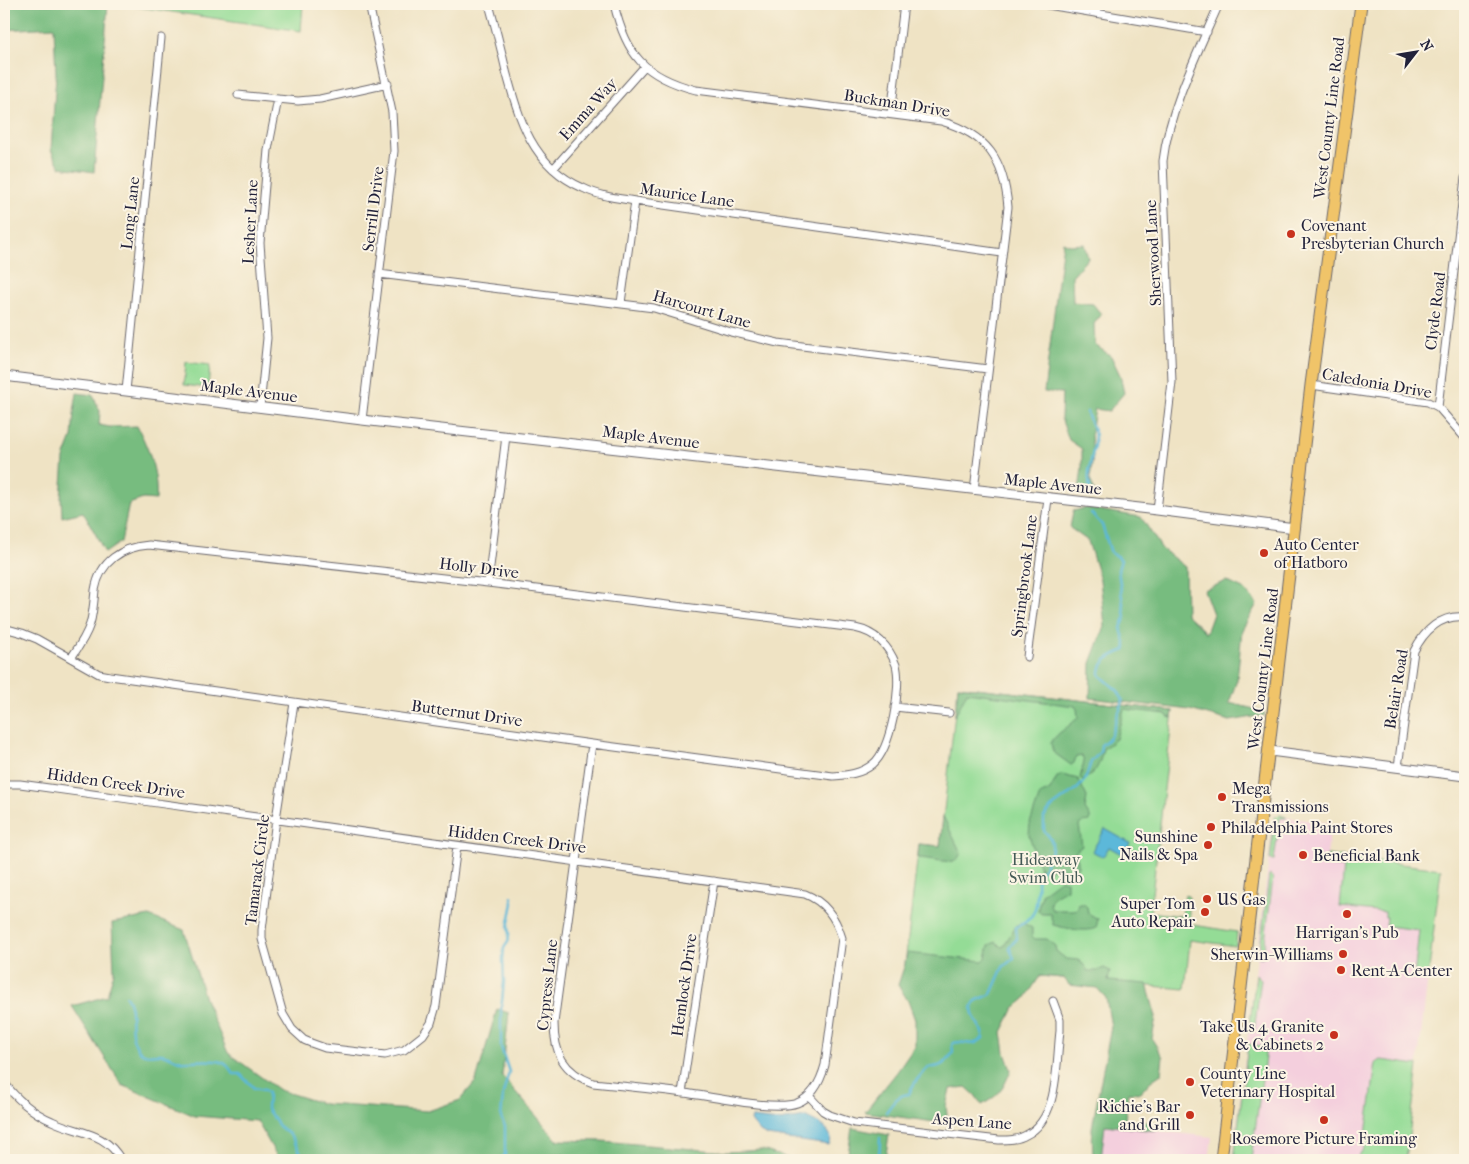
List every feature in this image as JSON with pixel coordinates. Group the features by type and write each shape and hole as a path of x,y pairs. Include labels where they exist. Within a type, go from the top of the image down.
{"main road":[{"name":"West County Line Road","path":"1221,1160 1312,385 1361,4"}],"street":[{"name":"Serrill Drive","path":"362,420 394,151 388,84 369,4"},
{"name":"Maurice Lane","path":"489,4 518,116 524,130 552,169 581,188 597,194 635,201 1002,254"},
{"name":"Buckman Drive","path":"614,4 622,34 644,67 668,81 696,90 941,121 958,126 988,148 1001,169 1007,193 1008,207 974,490"},
{"path":"891,114 904,4"},
{"path":"1043,4 1206,32"},
{"name":"Sherwood Lane","path":"1157,510 1172,382 1163,161 1165,139 1172,115 1219,4"},
{"name":"Long Lane","path":"126,391 161,38"},
{"name":"Emma Way","path":"552,169 644,67"},
{"path":"238,95 298,101 320,99 388,84"},
{"name":"Lesher Lane","path":"260,407 266,338 260,243 268,150 278,99"},
{"name":"Clyde Road","path":"1438,407 1465,178"},
{"path":"622,303 635,201"},
{"name":"Harcourt Lane","path":"379,274 622,303 660,309 731,332 778,343 988,369"},
{"name":"Maple Avenue","path":"4,376 362,420 1157,510 1295,528"},
{"name":"Caledonia Drive","path":"1312,385 1428,402 1438,407"},
{"path":"1438,407 1465,438"},
{"path":"488,583 506,436"},
{"name":"Springbrook Lane","path":"1027,657 1048,499"},
{"name":"Holly Drive","path":"71,658 90,624 96,585 101,572 114,556 139,546 149,545 488,583 864,630 878,637 893,659 897,678 895,708"},
{"name":"Belair Road","path":"1398,767 1414,651 1423,635 1436,623 1451,617 1465,617"},
{"name":"Butternut Drive","path":"4,628 22,633 99,674 110,676 294,703 833,776 855,774 873,764 885,748 895,708"},
{"name":"Tamarack Circle","path":"294,703 276,819 262,939 283,1014 292,1029 304,1040 325,1048 385,1056 411,1046 427,1029 436,1006 457,846"},
{"path":"895,708 948,713"},
{"name":"Cypress Lane","path":"592,744 554,1023 554,1043 563,1063 580,1078 593,1083 776,1106 798,1103 809,1096"},
{"path":"1270,751 1465,776"},
{"name":"Hidden Creek Drive","path":"4,784 30,785 457,846 576,860 805,894 822,903 834,918 842,938 825,1065 822,1076 809,1096"},
{"name":"Hemlock Drive","path":"682,1093 714,881"},
{"name":"Aspen Lane","path":"809,1096 830,1115 854,1123 999,1140 1009,1140 1026,1135 1045,1118 1052,1103 1060,1032 1060,1020 1053,1002"},
{"path":"4,1082 14,1094 39,1114 60,1125 97,1136 112,1147 121,1160"}],"shaded area":[{"path":"1274,816 1331,823 1327,855 1441,869 1406,1160 1233,1160"},
{"path":"1105,1125 1212,1137 1209,1160 1101,1160"}],"green space":[{"path":"4,4 108,4 94,172 60,167 51,150 56,75 54,27 4,30"},
{"path":"118,4 303,4 301,31"},
{"path":"1063,242 1070,245 1084,244 1088,258 1072,276 1073,302 1093,304 1101,314 1094,324 1095,345 1111,356 1120,375 1124,393 1109,411 1095,409 1091,435 1093,456 1090,479 1095,493 1079,491 1082,449 1069,440 1061,418 1062,393 1044,392"},
{"path":"186,362 210,365 208,388 184,385"},
{"path":"77,393 93,395 100,411 99,425 110,427 137,426 149,452 156,480 156,500 143,499 129,504 121,542 105,553 83,512 62,517 61,498 64,458 72,437"},
{"path":"1086,508 1141,517 1162,549 1185,567 1186,614 1206,633 1213,614 1204,590 1226,581 1245,590 1257,604 1242,630 1237,680 1229,703 1263,711 1265,715 1230,721 1190,710 1090,698 1091,663 1105,626 1100,580 1088,541 1070,528 1073,511"},
{"name":"Hideaway Swim Club","path":"958,686 1173,711 1150,912 1182,916 1185,894 1189,897 1190,919 1187,924 1237,932 1236,946 1190,940 1185,989 905,964 919,844 940,846"},
{"path":"958,686 1173,711 1172,718 1166,714 1124,709 1116,739 1103,749 1099,763 1091,775 1082,780 1080,778 1084,761 1082,756 1076,757 1071,765 1053,752 1051,743 1078,717 1075,706 967,692 955,716"},
{"path":"1062,775 1078,779 1087,797 1085,809 1090,817 1090,821 1079,825 1082,846 1075,852 1078,867 1071,872 1058,866 1048,871 1040,869 1029,835 1030,823 1040,795 1050,790 1057,777"},
{"path":"1280,815 1286,818 1280,818 1274,860 1270,860 1275,817"},
{"path":"943,816 961,853 957,860 943,861 918,858 919,844 940,846"},
{"path":"1327,855 1441,869 1428,978 1414,977 1419,930 1386,926 1387,917 1385,917 1385,912 1340,907 1344,867 1326,865"},
{"path":"1269,876 1273,878 1263,957 1259,957"},
{"path":"1061,879 1067,882 1067,889 1051,900 1050,903 1053,910 1073,910 1077,909 1079,904 1084,904 1087,907 1088,913 1098,919 1096,928 1081,930 1053,925 1050,913 1038,911 1042,893"},
{"path":"149,916 184,930 205,999 228,1053 279,1090 324,1104 428,1111 460,1100 476,1081 497,1009 509,1013 502,1076 557,1140 602,1141 727,1152 762,1150 793,1160 581,1160 561,1154 550,1154 547,1160 279,1160 257,1121 195,1116 122,1085 72,1006 107,996 114,972 112,923"},
{"path":"1023,923 1032,928 1032,936 1035,939 1047,939 1055,946 1056,951 1066,959 1080,960 1088,971 1097,971 1104,968 1110,971 1108,981 1147,984 1156,1017 1152,1039 1163,1057 1161,1074 1151,1081 1140,1093 1128,1092 1125,1120 1155,1123 1156,1131 1105,1125 1101,1160 1093,1160 1092,1128 1111,1027 1106,998 1097,988 1069,985 1064,978 1040,976 1025,999 1014,1008 1002,1032 1005,1053 1011,1070 1001,1090 988,1101 982,1105 966,1087 950,1089 946,1106 948,1124 865,1112 915,1046 915,1020 908,1001 898,985 907,953 983,961 986,958 989,945 996,942 1001,947 1004,946 1016,925"},
{"path":"1256,974 1261,979 1254,1031 1249,1031"},
{"path":"1248,1044 1261,1046 1265,1050 1265,1057 1251,1160 1234,1160"},
{"path":"1381,1060 1418,1065 1406,1160 1356,1160 1364,1148 1376,1063"},
{"path":"852,1128 889,1135 885,1160 847,1160"}],"water":[{"path":"1105,829 1130,843 1123,855 1109,847 1103,857 1092,851"},
{"path":"806,1117 820,1124 828,1131 831,1140 829,1145 767,1136 760,1132 751,1121 752,1118 779,1121"}],"waterway":[{"path":"1087,412 1095,435 1089,471 1092,494"},
{"path":"886,1112 898,1098 909,1094 917,1079 929,1067 940,1065 946,1061 953,1052 953,1043 971,1044 983,1038 983,1032 973,1013 973,1005 976,1001 991,994 1003,967 1014,958 1009,947 1017,939 1016,927 1027,921 1034,913 1037,880 1052,849 1052,843 1044,831 1044,817 1051,808 1078,788 1085,780 1091,762 1100,752 1101,745 1111,735 1121,706 1123,700 1118,691 1100,675 1104,662 1125,650 1126,646 1121,628 1125,618 1118,570 1121,560 1111,553 1102,525 1091,513"},
{"path":"500,1160 505,1155 505,1126 501,1118 503,1094 509,1072 501,1047 501,1011 504,982 503,959 504,948 508,942 508,927 513,903 512,897"},
{"path":"126,996 131,1008 135,1043 143,1054 163,1054 182,1061 215,1061 225,1064 234,1074 240,1074 254,1088 268,1093 267,1109 279,1126 291,1136 305,1160"},
{"path":"879,1160 880,1138"}],"place":[{"name":"Covenant Presbyterian Church","path":"1291,234"},
{"name":"Auto Center of Hatboro","path":"1264,553"},
{"name":"Mega Transmissions","path":"1222,797"},
{"name":"Philadelphia Paint Stores","path":"1211,827"},
{"name":"Sunshine Nails & Spa","path":"1208,845"},
{"name":"Beneficial Bank","path":"1303,855"},
{"name":"US Gas","path":"1207,899"},
{"name":"Super Tom Auto Repair","path":"1205,912"},
{"name":"Harrigan's Pub","path":"1347,914"},
{"name":"Sherwin-Williams","path":"1343,954"},
{"name":"Rent-A-Center","path":"1341,970"},
{"name":"Take Us 4 Granite & Cabinets 2","path":"1334,1035"},
{"name":"County Line Veterinary Hospital","path":"1190,1082"},
{"name":"Richie's Bar and Grill","path":"1190,1115"},
{"name":"Rosemore Picture Framing","path":"1324,1120"}]}
